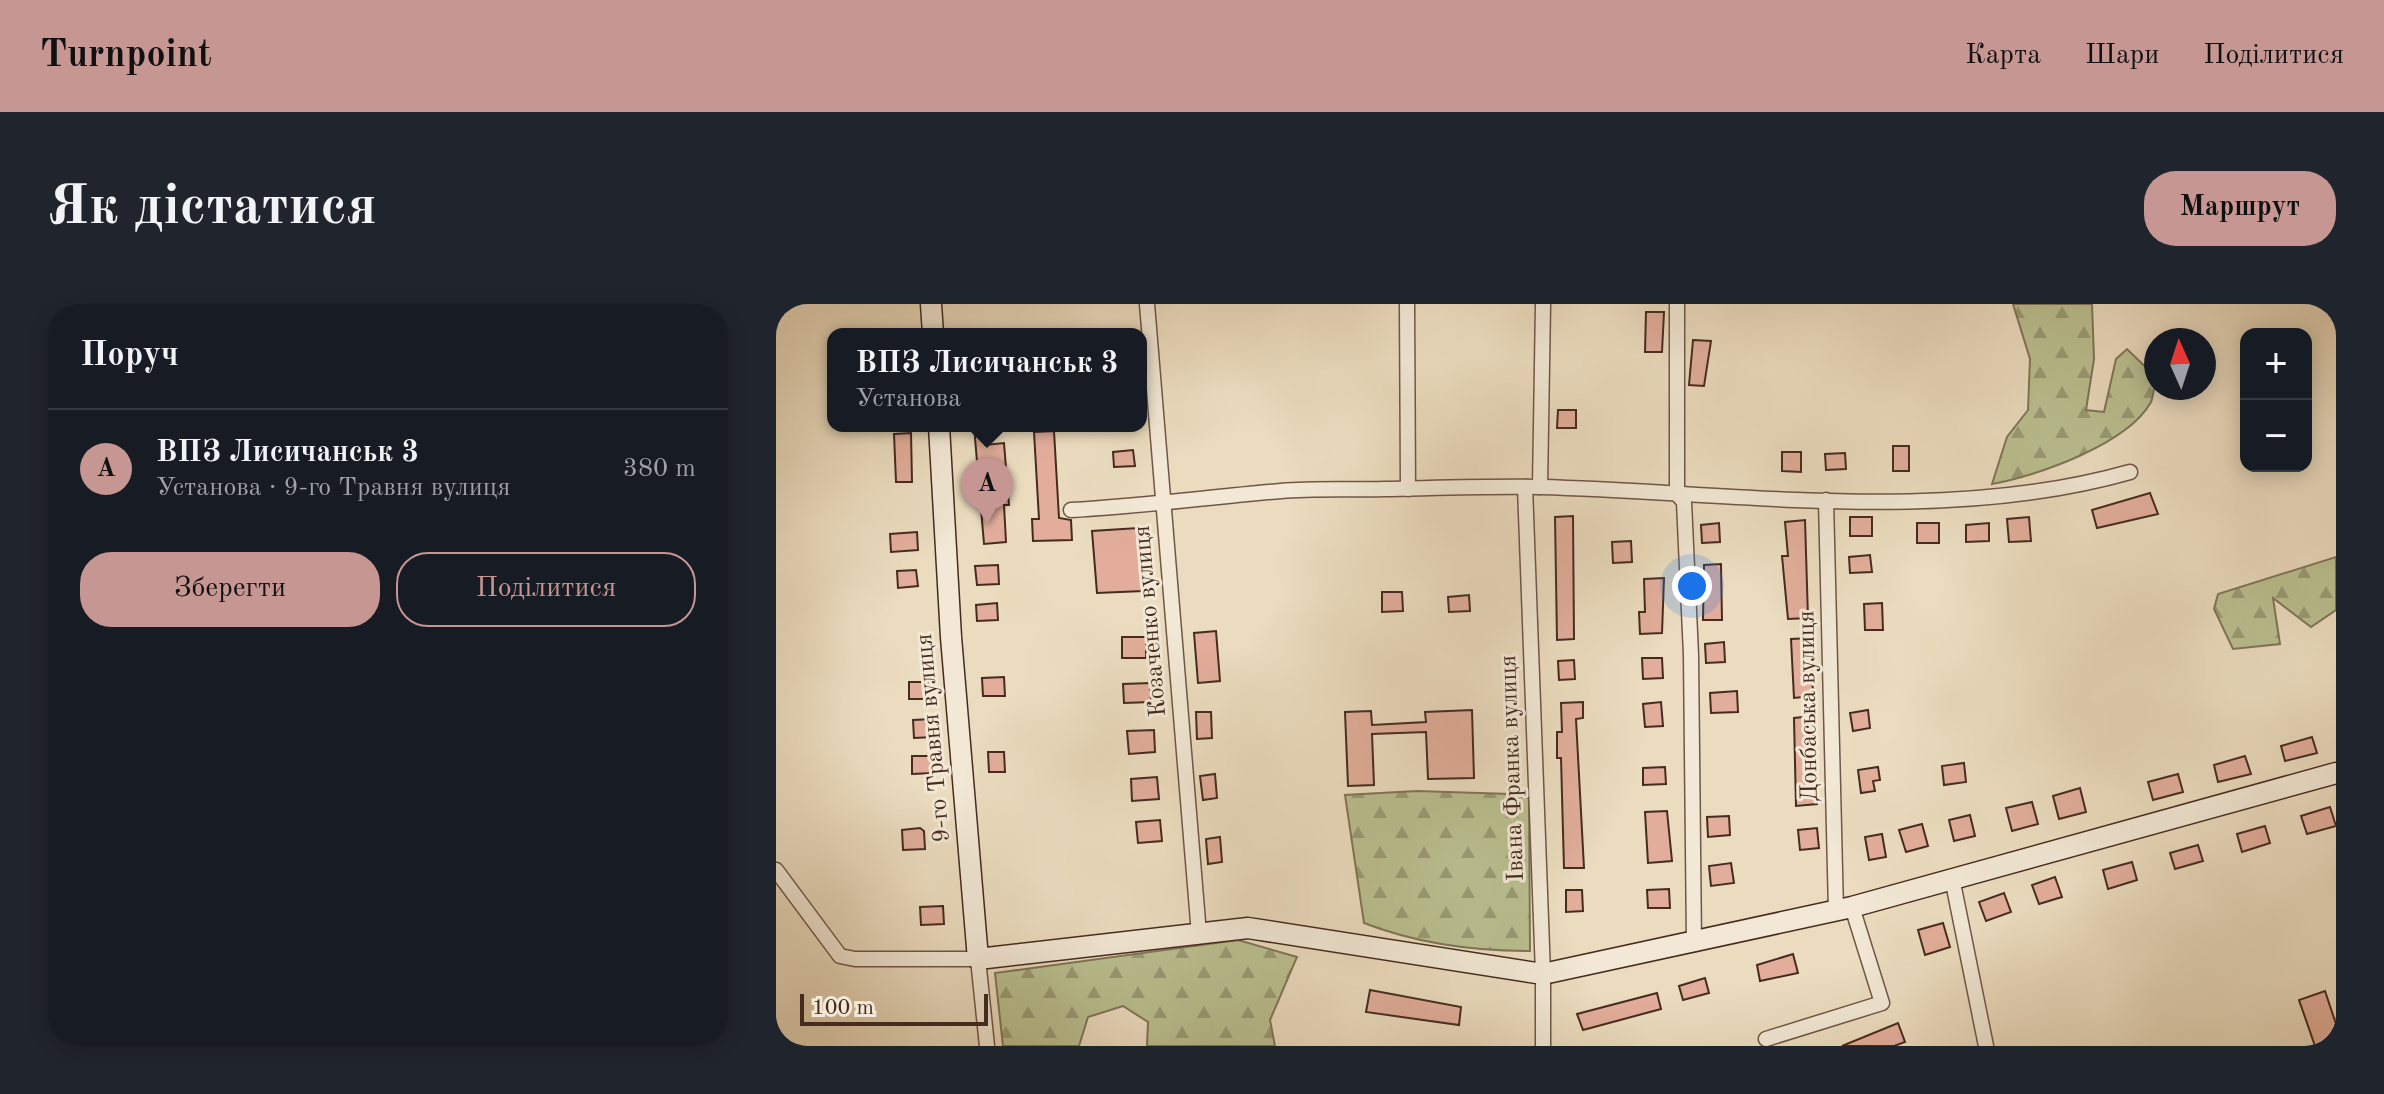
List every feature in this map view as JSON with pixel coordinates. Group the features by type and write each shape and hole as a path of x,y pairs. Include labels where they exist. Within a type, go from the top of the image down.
{"main road":[{"path":"931,304 933,328"},
{"name":"9-го Травня вулиця","path":"939,432 951,637 978,959"},
{"path":"978,959 1248,928 1543,974 1694,944 1844,909 2336,773"}],"street":[{"name":"Козаченко вулиця","path":"1147,304 1199,934"},
{"path":"1407,304 1408,489"},
{"name":"Івана Франка вулиця","path":"1543,304 1532,487 1543,1046"},
{"path":"1677,304 1677,494 1684,502 1691,655 1694,944"},
{"path":"1071,510 1283,491 1532,487 1826,500 1991,497 2074,488 2130,472"},
{"name":"Донбаська вулиця","path":"1766,1039 1882,1003 1844,909 1826,500"},
{"path":"776,870 840,956 855,959 978,959"},
{"path":"1952,878 1986,1046"},
{"name":"9-го Травня вулиця","path":"978,959 987,1046"}],"green space":[{"path":"2013,304 2092,304 2094,359 2086,410 2104,412 2116,359 2127,349 2144,365 2144,400 2151,402 2123,431 2080,456 2033,474 1992,484 2007,437 2028,410 2030,359"},
{"path":"2336,557 2336,610 2311,627 2273,598 2280,644 2233,649 2214,609 2218,594"},
{"path":"1417,791 1511,794 1529,798 1530,951 1446,945 1364,923 1345,795"},
{"path":"1238,940 1297,957 1270,1020 1275,1046 1147,1046 1148,1022 1123,1006 1088,1017 1079,1046 1003,1046 995,973"}],"building":[{"path":"1646,312 1664,312 1662,352 1645,352"},
{"path":"1693,340 1711,341 1704,386 1689,385"},
{"path":"1558,410 1576,410 1576,428 1557,428"},
{"path":"975,432 984,432 985,445 1004,443 1009,505 1004,505 1006,542 984,544"},
{"path":"1034,432 1054,432 1059,518 1071,520 1072,540 1033,541 1032,519 1039,519"},
{"path":"911,433 912,482 896,482 894,434"},
{"path":"1893,446 1909,446 1909,471 1893,471"},
{"path":"1133,450 1135,466 1114,467 1113,452"},
{"path":"1782,452 1801,452 1801,472 1782,471"},
{"path":"1845,453 1846,469 1826,470 1825,454"},
{"path":"2150,493 2158,514 2097,528 2092,510"},
{"path":"1573,516 1574,639 1557,640 1555,517"},
{"path":"1850,517 1872,517 1872,536 1850,536"},
{"path":"2029,517 2031,541 2009,542 2007,519"},
{"path":"1805,520 1808,618 1788,619 1782,556 1788,556 1785,522"},
{"path":"1719,523 1720,542 1702,543 1701,525"},
{"path":"1917,523 1939,523 1939,543 1917,543"},
{"path":"1989,523 1989,541 1966,542 1966,525"},
{"path":"1138,528 1143,591 1097,593 1092,531"},
{"path":"917,532 918,550 891,552 890,534"},
{"path":"1631,541 1632,562 1613,563 1612,542"},
{"path":"1870,555 1872,572 1850,573 1849,557"},
{"path":"1721,564 1722,620 1703,620 1704,565"},
{"path":"998,565 999,584 977,585 975,566"},
{"path":"916,570 918,586 898,588 897,571"},
{"path":"1664,578 1662,633 1640,634 1639,612 1645,612 1644,579"},
{"path":"1382,592 1402,592 1403,611 1382,612"},
{"path":"1469,595 1470,611 1449,612 1448,597"},
{"path":"997,603 998,620 977,621 976,605"},
{"path":"1882,603 1883,630 1865,630 1864,604"},
{"path":"1216,631 1220,681 1198,683 1194,633"},
{"path":"1122,637 1146,637 1146,658 1122,658"},
{"path":"1811,638 1813,696 1794,698 1791,639"},
{"path":"1724,642 1725,662 1706,663 1705,644"},
{"path":"1642,658 1662,658 1663,678 1643,679"},
{"path":"1574,660 1575,679 1559,680 1558,661"},
{"path":"1004,677 1005,696 983,696 982,678"},
{"path":"909,682 928,682 928,699 909,699"},
{"path":"1150,683 1151,702 1124,703 1123,684"},
{"path":"1737,691 1738,712 1711,713 1710,693"},
{"path":"1583,702 1583,718 1576,719 1584,868 1564,868 1561,758 1557,758 1557,732 1562,732 1561,703"},
{"path":"1661,702 1663,726 1645,727 1643,704"},
{"path":"1472,710 1474,778 1428,779 1426,732 1372,734 1374,785 1348,786 1345,712 1371,711 1372,725 1426,722 1425,712"},
{"path":"1868,710 1870,728 1853,731 1850,713"},
{"path":"1196,712 1211,712 1212,738 1197,739"},
{"path":"1813,716 1817,804 1796,806 1794,718"},
{"path":"933,719 934,737 914,738 913,720"},
{"path":"1154,730 1155,752 1129,754 1127,731"},
{"path":"2312,737 2317,753 2285,761 2281,746"},
{"path":"988,752 1004,752 1005,772 989,772"},
{"path":"912,756 934,756 934,773 912,774"},
{"path":"2245,756 2251,774 2218,782 2214,765"},
{"path":"1964,763 1966,782 1944,785 1942,766"},
{"path":"1665,767 1666,784 1643,785 1643,768"},
{"path":"1878,767 1880,780 1873,781 1875,791 1861,793 1858,770"},
{"path":"1215,774 1217,798 1203,800 1200,776"},
{"path":"2178,774 2183,792 2153,800 2148,782"},
{"path":"1157,777 1159,799 1132,801 1131,779"},
{"path":"2080,788 2086,812 2059,819 2053,796"},
{"path":"2032,802 2038,824 2012,831 2006,808"},
{"path":"2330,807 2336,826 2307,834 2301,816"},
{"path":"1667,811 1672,861 1648,863 1645,812"},
{"path":"1970,815 1975,836 1954,841 1949,820"},
{"path":"1729,816 1730,835 1708,837 1707,817"},
{"path":"1160,820 1162,841 1138,843 1136,822"},
{"path":"1922,824 1928,846 1906,852 1899,830"},
{"path":"2265,826 2270,843 2242,852 2237,834"},
{"path":"920,828 924,831 925,849 903,850 902,830"},
{"path":"1817,828 1819,848 1800,850 1798,830"},
{"path":"1882,834 1886,857 1869,860 1865,837"},
{"path":"1220,837 1222,862 1208,864 1206,839"},
{"path":"2198,845 2203,861 2175,869 2170,853"},
{"path":"2132,862 2137,880 2108,889 2103,870"},
{"path":"1731,863 1734,883 1711,886 1709,866"},
{"path":"2055,877 2062,897 2039,904 2032,885"},
{"path":"1669,889 1670,908 1648,908 1647,890"},
{"path":"1566,890 1582,890 1583,911 1566,912"},
{"path":"2004,893 2011,912 1986,921 1979,902"},
{"path":"943,906 944,924 921,925 920,907"},
{"path":"1943,923 1950,947 1925,955 1918,930"},
{"path":"1793,954 1798,973 1760,981 1757,965"},
{"path":"1705,978 1709,993 1683,1000 1679,986"},
{"path":"1370,990 1461,1007 1459,1025 1366,1012"},
{"path":"2325,991 2336,1024 2336,1046 2315,1046 2299,1000"},
{"path":"1657,993 1661,1009 1583,1030 1577,1014"},
{"path":"1898,1023 1905,1042 1894,1046 1842,1046"}],"place":[{"name":"ВПЗ Лисичанськ 3","path":"987,524"}]}
